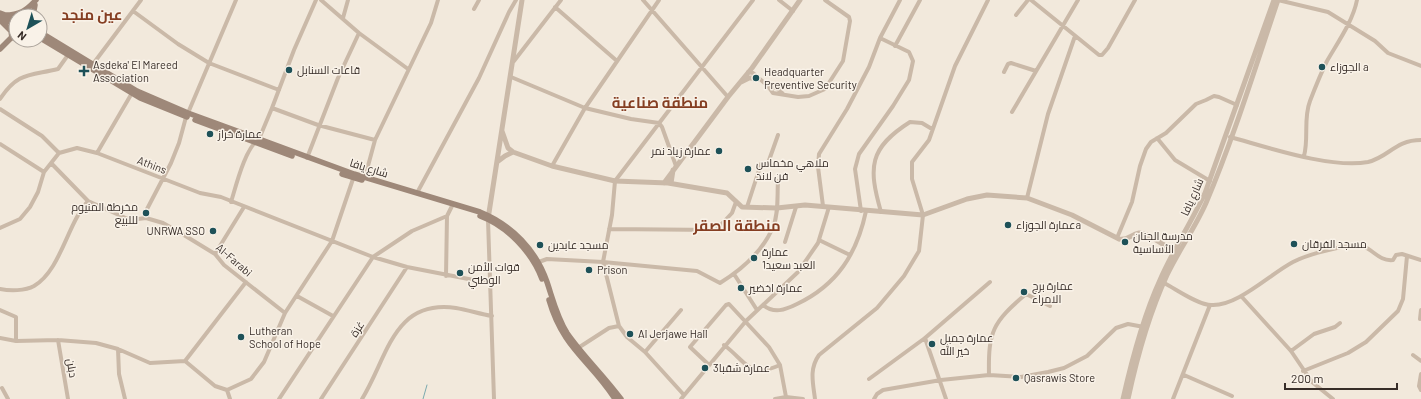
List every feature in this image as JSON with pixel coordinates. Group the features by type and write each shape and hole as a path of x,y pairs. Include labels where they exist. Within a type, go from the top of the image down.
{"main road":[{"path":"2,15 24,12 36,2"},
{"path":"0,20 8,26"},
{"name":"شارع يافا","path":"48,37 146,96 187,115"},
{"path":"0,48 8,42"},
{"name":"شارع يافا","path":"48,43 132,94 354,176 488,218"},
{"name":"شارع يافا","path":"256,141 354,176 365,177 417,193 488,218 518,236 537,262 558,317 577,349 615,399"},
{"name":"شارع يافا","path":"577,349 621,399"}],"street":[{"path":"93,64 142,0"},
{"path":"146,218 146,211 180,143 187,115 236,0"},
{"path":"231,202 241,172 272,108 316,0"},
{"path":"321,0 343,18 358,33 408,69"},
{"path":"343,18 348,0"},
{"path":"365,177 375,140 430,23 438,0"},
{"path":"474,9 479,0"},
{"path":"417,193 479,78 516,0"},
{"path":"494,399 488,218 514,61 522,0"},
{"path":"514,61 561,0"},
{"path":"643,0 653,9 728,97"},
{"path":"552,166 585,108 659,0"},
{"path":"753,0 615,181 604,262 619,326 627,337 645,352 682,397 708,364 746,321 798,272 820,240 826,207 818,166 819,154 849,105 869,67 880,38 900,0"},
{"path":"778,0 793,11"},
{"path":"664,183 728,97 740,83 752,74 800,0"},
{"path":"752,74 768,86 776,88 783,94 798,97 816,94 824,89 841,68 850,21 849,17 825,0"},
{"path":"896,46 920,0"},
{"path":"815,399 812,376 814,362 819,355 867,317 904,276 919,251 923,215 912,179 911,166 916,156 929,140 955,66 988,0"},
{"path":"1016,15 1028,0"},
{"path":"1032,0 1099,55 1102,55 1108,48 1135,0"},
{"path":"1012,112 1078,0"},
{"name":"شارع يافا","path":"1123,399 1131,364 1145,327 1159,281 1192,222 1229,137 1237,105 1274,0"},
{"path":"1128,399 1145,327 1176,253 1206,203 1278,0 1321,9 1339,18 1375,41 1388,53 1421,66"},
{"path":"1304,156 1307,145 1306,126 1309,103 1326,63 1348,25 1357,0"},
{"path":"555,7 617,61"},
{"path":"133,11 178,44 209,63 279,90"},
{"path":"307,158 318,125 358,33"},
{"path":"1027,198 1048,114 1075,36"},
{"path":"763,305 770,309 781,311 811,298 834,279 844,267 860,234 864,211 855,169 859,154 893,106 909,80 913,61 909,52 880,38"},
{"path":"0,99 10,85 27,74 58,69 68,55"},
{"path":"1004,72 1008,64 1011,63 1036,71"},
{"path":"511,78 585,108 631,120 659,123"},
{"path":"97,153 132,94"},
{"path":"1117,238 1128,216 1140,166 1146,149 1151,142 1166,133 1196,104 1214,96 1237,105"},
{"path":"272,108 318,125 375,140"},
{"path":"0,109 42,136 60,153 44,172 38,192 20,219 0,228"},
{"path":"881,212 873,175 874,164 879,150 889,138 910,122 922,123 932,129"},
{"path":"659,123 662,127 674,168 671,183"},
{"path":"502,131 508,148 513,152 552,166 615,181 671,183 727,192 742,207 826,207 923,215 967,199 987,195 1027,198 1072,215 1117,238 1126,240 1138,233 1142,233 1176,253"},
{"path":"747,207 761,164 767,166 778,135"},
{"path":"1229,137 1318,160 1362,162 1377,159 1404,142 1421,140"},
{"path":"1157,138 1174,160 1210,181"},
{"path":"0,144 44,172"},
{"name":"Athins","path":"60,153 77,148 97,153 163,179 231,202 373,257 407,267 489,284"},
{"path":"497,162 513,152"},
{"path":"0,290 10,290 33,286 44,276 61,252 80,210 88,201 52,164"},
{"path":"0,338 96,343 150,363 185,361 215,386 227,390 245,383 257,373 269,353 285,313 332,241 354,176"},
{"path":"537,262 547,259 697,270 720,283 751,260 773,227 777,208 778,181"},
{"name":"Al-Farabi","path":"88,201 130,220 146,218 163,223 215,254 224,265 285,313"},
{"path":"609,229 716,230 732,213 736,202"},
{"path":"446,276 447,216 452,206"},
{"path":"785,242 796,206"},
{"path":"215,254 244,207"},
{"path":"279,399 373,257 412,231 447,216"},
{"path":"820,240 850,255"},
{"path":"1164,283 1210,305 1223,304 1241,296 1282,268 1295,261 1317,253 1360,244 1384,260 1393,260 1396,255 1421,260"},
{"path":"1303,371 1348,353 1366,342 1398,311 1404,299 1407,256"},
{"name":"غزة","path":"321,399 407,267"},
{"path":"734,274 757,310"},
{"path":"185,361 246,282"},
{"path":"869,379 925,338 990,282"},
{"path":"989,375 992,334 1001,317 1026,294 1050,306"},
{"path":"297,296 333,316"},
{"path":"1241,296 1291,351 1303,371 1312,382 1333,399"},
{"path":"708,364 690,347 726,305 731,305 769,347 780,365 786,397"},
{"path":"1174,399 1210,305"},
{"path":"362,399 372,384 398,328 408,318 420,312 439,308 455,308 492,316"},
{"path":"0,310 16,317 16,340"},
{"path":"645,352 681,310"},
{"path":"1420,320 1421,310"},
{"path":"874,399 877,394 883,390 941,380 989,375 1021,377 1064,368 1087,356 1116,328 1128,324 1145,327"},
{"path":"1291,351 1314,334 1340,324"},
{"path":"577,349 609,328 619,326"},
{"path":"925,338 941,380 946,399"},
{"name":"دبلن","path":"58,340 68,399"},
{"path":"724,345 753,369 760,372 767,371 780,365"},
{"path":"118,350 119,374 125,399"},
{"path":"1413,355 1421,361"},
{"path":"1421,374 1419,386 1421,390"},
{"path":"1184,375 1232,396"},
{"path":"2,388 8,399"},
{"path":"227,390 230,399"},
{"path":"775,399 786,397 803,399"}],"waterway":[{"path":"423,399 427,385"}],"place":[{"name":"الجوزاء a","path":"1322,67"},
{"name":"قاعات السنابل","path":"289,70"},
{"name":"Asdeka' El Mareed Association","path":"84,71"},
{"name":"Headquarter Preventive Security","path":"756,78"},
{"name":"عمارة خراز","path":"210,134"},
{"name":"عمارة زياد نمر","path":"719,151"},
{"name":"ملاهي مخماس فن لاند","path":"748,169"},
{"name":"مخرطة المنيوم لللبيع","path":"146,213"},
{"name":"عمارة الجوزاءa","path":"1008,225"},
{"name":"UNRWA SSO","path":"213,231"},
{"name":"مدرسة الجنان الأساسية","path":"1125,242"},
{"name":"مسجد الفرقان","path":"1294,244"},
{"name":"مسجد عابدين","path":"540,245"},
{"name":"عمارة العبد سعيد1","path":"754,258"},
{"name":"Prison","path":"589,270"},
{"name":"قوات الأمن الوطني","path":"460,273"},
{"name":"عمارة اخضير","path":"741,288"},
{"name":"عمارة برج الامراء","path":"1024,292"},
{"name":"Al Jerjawe Hall","path":"630,334"},
{"name":"Lutheran School of Hope","path":"241,337"},
{"name":"عمارة جميل خير الله","path":"932,344"},
{"name":"عمارة شقبا3","path":"705,368"},
{"name":"Qasrawis Store","path":"1016,378"}],"district":[{"name":"عين منجد","path":"92,15"},
{"name":"منطقة صناعية","path":"660,103"},
{"name":"منطقة الصقر","path":"737,226"}]}
